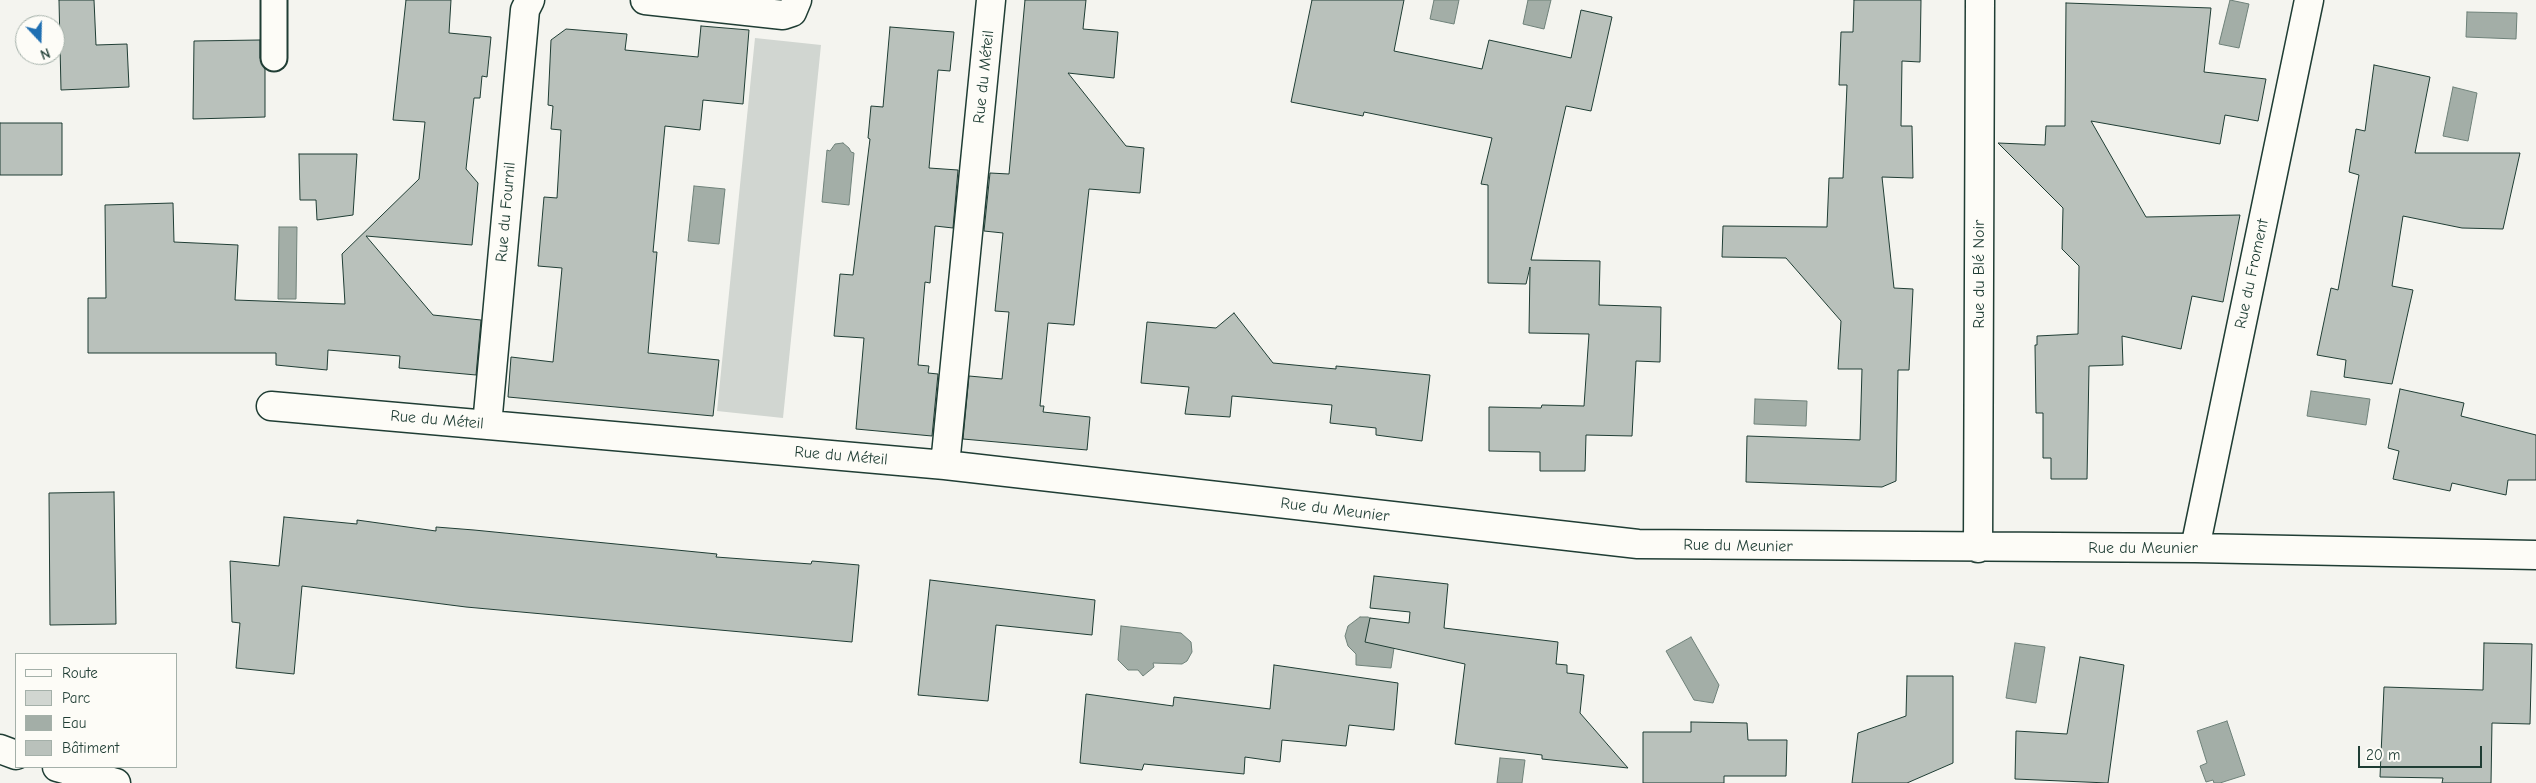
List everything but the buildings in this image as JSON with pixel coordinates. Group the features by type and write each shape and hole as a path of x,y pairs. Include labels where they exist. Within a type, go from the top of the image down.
{"street":[{"name":"Rue du Fournil","path":"487,425 525,10 530,0"},
{"path":"645,0 783,15 792,12 797,0"},
{"name":"Rue du Méteil","path":"271,406 945,465 991,0"},
{"name":"Rue du Blé Noir","path":"1978,548 1980,0"},
{"name":"Rue du Froment","path":"2195,548 2309,0"},
{"name":"Rue du Meunier","path":"945,465 1638,544 1978,548 2195,548 2536,555"},
{"path":"0,750 15,755"},
{"path":"61,768 116,783"}],"lane":[{"path":"274,0 274,58"}],"green space":[{"path":"755,38 821,45 783,418 717,411"}],"water":[{"path":"1434,0 1459,0 1454,24 1430,19"},
{"path":"1528,0 1551,0 1544,29 1523,24"},
{"path":"2230,0 2249,4 2239,48 2219,44"},
{"path":"2467,12 2517,13 2516,39 2466,37"},
{"path":"2453,87 2477,93 2468,141 2443,136"},
{"path":"843,143 854,153 849,205 822,202 827,150 830,151 835,144"},
{"path":"694,186 725,189 719,244 688,241"},
{"path":"279,227 297,227 296,299 278,299"},
{"path":"2311,391 2370,399 2366,425 2307,416"},
{"path":"1755,399 1807,401 1806,426 1754,424"},
{"path":"1360,617 1368,617 1382,624 1394,648 1391,668 1356,665 1356,654 1348,646 1345,636 1348,626"},
{"path":"1121,626 1181,633 1191,642 1192,652 1187,661 1182,664 1153,663 1154,667 1143,676 1138,670 1128,670 1118,660"},
{"path":"1691,637 1719,685 1713,703 1694,700 1666,651"},
{"path":"2015,643 2045,647 2036,703 2006,698"},
{"path":"2227,721 2245,775 2220,783 2214,783 2213,780 2206,782 2200,766 2207,763 2197,731"},
{"path":"1500,758 1525,760 1522,783 1497,783"}]}
